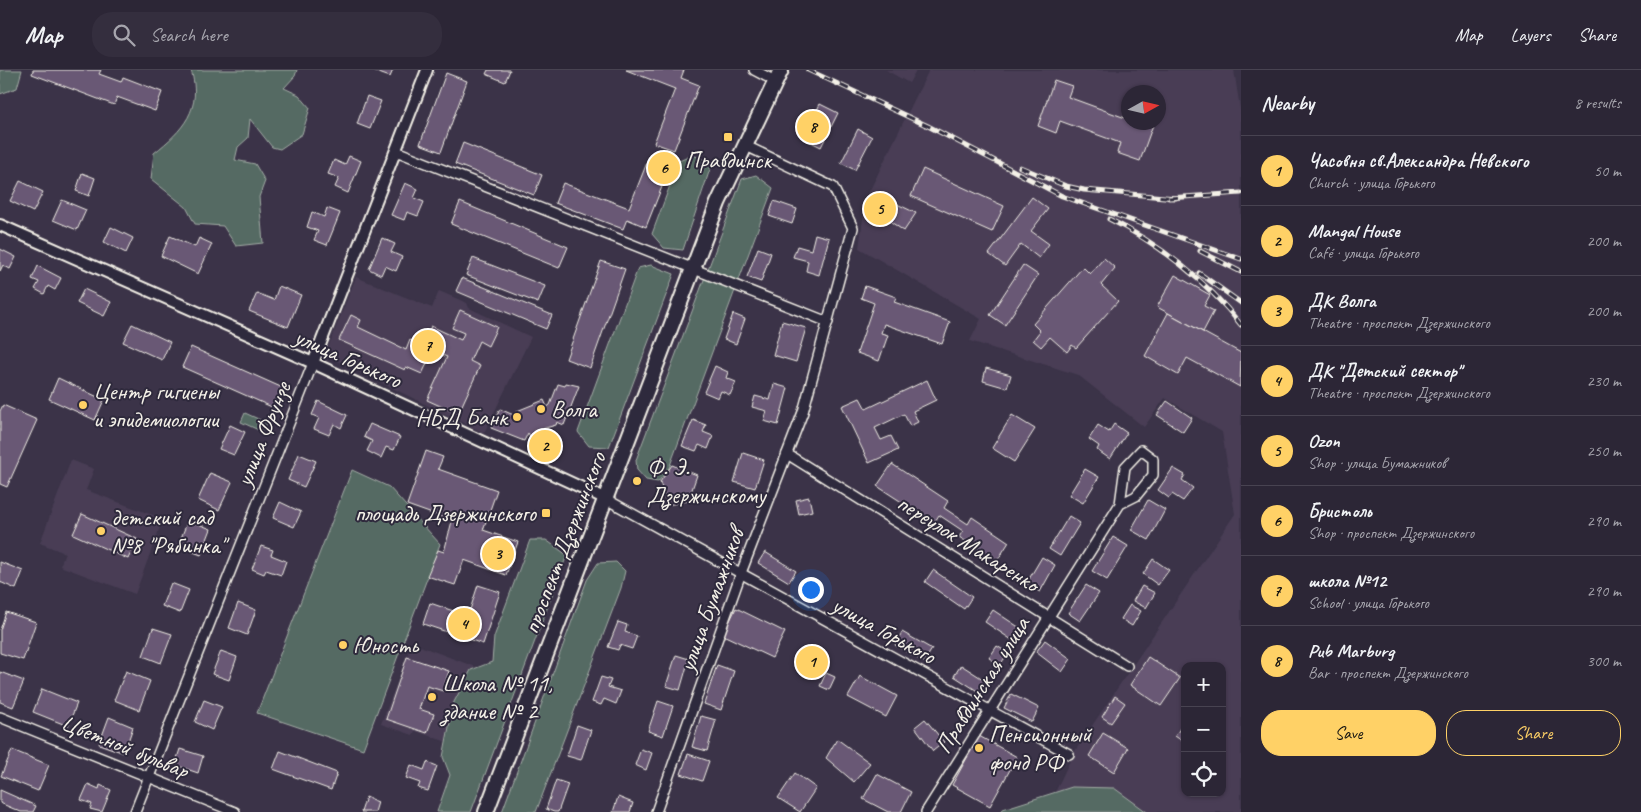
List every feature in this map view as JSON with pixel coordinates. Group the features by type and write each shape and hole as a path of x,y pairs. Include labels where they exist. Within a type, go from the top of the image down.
{"main road":[{"name":"проспект Дзержинского","path":"486,812 720,197 778,76"}],"street":[{"name":"улица Фрунзе","path":"135,812 427,70"},
{"path":"754,70 778,76"},
{"name":"улица Бумажников","path":"656,812 741,574 803,412 854,228 834,187 744,145"},
{"path":"396,151 828,322"},
{"name":"улица Горького","path":"0,225 312,363 604,498 1069,754"},
{"name":"Правдинская улица","path":"926,812 1120,504 1125,467 1141,450 1153,458 1153,475 1136,496 1120,504"},
{"name":"переулок Макаренко","path":"787,454 1128,666"},
{"name":"Цветной бульвар","path":"0,716 235,812"}],"shaded area":[{"path":"886,70 916,70 909,83"},
{"path":"929,70 1234,70 1241,115 1241,812 1046,812 1073,754 1235,514 1222,432 1165,398 1144,427 1078,375 970,341 981,319 859,248 866,198"},
{"path":"356,277 432,308 439,291 467,303 469,308 531,337 484,433 325,355"},
{"name":"детский сад №8 \"Рябинка\"","path":"71,460 94,469 86,490 163,519 135,594 60,566 65,553 40,543"},
{"name":"Школа № 11, здание № 2","path":"412,643 483,670 456,745 415,731 413,735 381,724"}],"green space":[{"path":"0,70 22,70 17,88 0,94"},
{"path":"191,70 297,70 295,76 284,88 299,95 310,108 302,134 280,149 272,147 250,119 248,138 238,147 235,160 255,164 265,181 259,197 263,243 236,246 223,226 195,224 186,207 151,179 154,153 174,136 188,118 194,96"},
{"path":"693,155 712,163 683,250 664,248 652,234 679,161"},
{"path":"756,175 773,188 669,468 658,482 646,480 637,470 636,460 742,179"},
{"path":"651,265 674,274 609,447 589,446 578,432 638,268"},
{"path":"245,413 267,423 263,432 241,422"},
{"name":"Юность","path":"352,470 389,487 440,544 363,749 257,713"},
{"path":"530,540 546,540 567,555 471,812 437,812 450,775 443,757 454,702 471,670 492,662 494,637"},
{"path":"616,562 625,571 621,588 536,812 502,812 587,580 598,563"},
{"path":"1072,787 1114,788 1147,812 1001,812 1003,809"}],"building":[{"path":"33,70 101,70 99,74 121,82 123,77 162,92 155,111 117,97 114,105 32,74"},
{"path":"376,70 393,70 390,77 376,72"},
{"path":"488,70 510,70 505,82 486,74"},
{"path":"626,70 684,70 681,78 699,85 674,150 654,143 675,89"},
{"path":"446,73 467,81 441,152 420,144"},
{"path":"1054,80 1072,86 1068,97 1121,116 1121,130 1151,130 1140,161 1117,153 1120,143 1060,121 1056,133 1038,126"},
{"path":"367,96 381,101 370,129 357,124"},
{"path":"820,104 838,113 821,147 803,138"},
{"path":"858,129 872,137 855,170 841,163"},
{"path":"463,143 542,175 534,195 455,164"},
{"path":"650,155 671,164 646,227 627,219 623,229 555,203 563,183 629,208"},
{"path":"349,156 361,161 348,193 335,187 339,178 328,174 334,160 345,165"},
{"path":"923,169 1004,206 992,232 911,196"},
{"path":"82,173 95,178 89,196 76,191"},
{"path":"20,181 43,192 33,212 10,201"},
{"path":"405,183 418,189 414,198 424,202 418,216 407,212 404,220 391,215"},
{"path":"882,197 916,213 904,231 875,211"},
{"path":"1032,197 1048,209 1031,231 1049,244 1039,258 1021,244 1005,266 989,254"},
{"path":"62,200 86,210 77,230 53,220"},
{"path":"774,201 797,209 792,224 769,216"},
{"path":"460,202 568,247 559,268 451,224"},
{"path":"327,208 340,213 327,245 314,240 318,231 307,227 312,212 324,217"},
{"path":"111,227 133,238 126,253 104,242"},
{"path":"815,234 829,238 819,275 806,271 808,261 793,257 797,246 811,250"},
{"path":"170,236 195,247 199,238 212,244 198,274 161,256"},
{"path":"382,238 395,244 391,252 402,257 396,271 385,266 381,275 369,269"},
{"path":"758,248 771,253 761,282 747,277"},
{"path":"0,249 16,257 10,269 3,265 0,271"},
{"path":"473,258 545,286 538,303 466,275"},
{"path":"1104,258 1115,268 1101,285 1118,301 1076,348 1072,345 1067,352 1050,337 1041,347 1033,340 1040,331 1033,324 1083,267 1090,274"},
{"path":"601,261 625,269 590,368 566,359"},
{"path":"1023,265 1038,275 1005,325 990,315"},
{"path":"38,266 61,278 55,290 48,286 44,294 35,289 39,282 32,279"},
{"path":"1175,275 1210,295 1204,306 1214,311 1203,332 1157,307"},
{"path":"462,278 552,315 546,329 456,291"},
{"path":"279,286 301,295 288,327 249,311 257,293 274,300"},
{"path":"865,286 896,297 894,302 950,322 942,344 884,324 881,333 888,335 879,361 857,353 874,303 861,298"},
{"path":"84,289 111,302 104,316 77,303"},
{"path":"460,310 497,327 488,346 479,341 470,361 480,366 458,414 427,400 447,357 433,351 422,374 406,367 405,370 339,340 351,315 361,320 358,327 406,350 410,340 422,346 431,326 461,340 464,333 452,328"},
{"path":"1168,313 1241,353 1240,387 1187,358 1178,375 1145,356"},
{"path":"733,314 745,319 736,344 724,339"},
{"path":"782,321 806,328 796,362 773,355"},
{"path":"132,324 170,342 162,360 123,342"},
{"path":"191,347 283,388 274,408 182,367"},
{"path":"715,366 728,372 726,378 736,382 730,395 721,391 718,398 704,392"},
{"path":"986,368 1011,375 1007,388 983,381"},
{"path":"58,378 104,400 95,420 49,399"},
{"path":"927,380 936,400 913,411 918,422 910,426 904,414 875,428 881,440 891,436 898,450 869,463 842,406 860,398 866,409"},
{"path":"566,383 579,386 564,425 557,422 556,425 535,431 536,434 530,436 528,433 524,441 491,428 500,409 520,418 517,411 544,400 547,407 550,405 558,384 565,386"},
{"path":"774,384 788,388 778,425 764,421 767,411 752,407 755,396 770,400"},
{"path":"318,401 347,415 341,428 334,424 329,435 314,429 319,418 312,415"},
{"path":"1167,401 1192,418 1183,432 1157,415"},
{"path":"3,405 37,420 7,487 0,484 0,411"},
{"path":"1012,415 1035,429 1014,462 992,448"},
{"path":"693,420 706,425 703,432 713,436 708,449 699,445 696,451 682,446"},
{"path":"370,424 400,437 394,450 386,447 381,458 367,451 372,441 364,437"},
{"path":"1114,424 1127,433 1110,459 1097,450 1099,446 1089,439 1098,425 1109,432"},
{"path":"230,425 245,432 234,455 219,449"},
{"path":"426,451 443,457 438,469 497,490 483,530 518,542 506,575 464,560 455,585 427,576 438,550 444,552 452,521 407,505"},
{"path":"743,453 764,460 755,488 734,482"},
{"path":"299,454 316,461 304,487 288,480"},
{"path":"892,464 948,501 944,508 968,524 972,517 1009,542 997,561 959,537 963,531 939,515 934,523 877,486"},
{"path":"672,465 697,475 688,501 667,505 660,482"},
{"path":"1173,468 1185,475 1182,480 1193,488 1183,501 1172,494 1169,498 1158,490"},
{"path":"1085,469 1099,477 1083,503 1069,495"},
{"path":"210,473 232,482 219,510 198,500"},
{"path":"809,497 812,511 799,514 796,500"},
{"path":"1148,500 1165,510 1149,540 1131,530"},
{"path":"280,502 301,512 294,527 273,518"},
{"path":"82,514 137,539 128,559 73,534"},
{"path":"1069,516 1080,523 1060,556 1049,549"},
{"path":"188,520 211,529 201,555 178,546"},
{"path":"1113,537 1128,546 1107,580 1092,571"},
{"path":"261,546 273,550 271,555 286,561 281,575 266,570 264,574 252,569"},
{"path":"765,552 796,571 789,582 758,563"},
{"path":"1042,557 1055,565 1040,592 1026,584"},
{"path":"1153,559 1169,570 1158,585 1143,574"},
{"path":"0,562 23,571 16,589 0,582"},
{"path":"933,570 972,597 964,609 925,582"},
{"path":"171,583 189,590 180,613 162,606"},
{"path":"478,585 500,592 483,644 423,624 430,603 468,616"},
{"path":"1086,585 1099,593 1080,621 1068,613"},
{"path":"1142,586 1155,593 1146,608 1133,601"},
{"path":"238,603 256,610 247,635 229,628"},
{"path":"1130,605 1141,611 1132,626 1121,619"},
{"path":"736,608 785,632 772,658 723,635"},
{"path":"993,610 1020,628 1012,640 985,622"},
{"path":"6,612 36,622 23,660 0,653 0,630"},
{"path":"618,622 627,625 625,632 637,636 632,649 620,645 618,650 608,647"},
{"path":"153,628 172,634 161,663 143,656"},
{"path":"902,632 932,649 924,662 895,645"},
{"path":"1045,640 1071,659 1062,672 1036,652"},
{"path":"997,646 1008,653 1000,665 989,658"},
{"path":"221,651 237,657 229,680 212,674"},
{"path":"808,653 820,660 814,671 802,664"},
{"path":"676,655 689,659 680,690 666,686"},
{"path":"407,657 449,671 443,691 427,686 419,709 434,714 427,733 386,719"},
{"path":"1148,657 1180,678 1161,706 1130,685"},
{"path":"717,665 734,671 721,710 704,704"},
{"path":"961,665 986,681 979,692 954,676"},
{"path":"126,671 150,681 139,710 114,700"},
{"path":"0,672 24,681 13,707 0,702"},
{"path":"826,673 835,677 829,690 820,686"},
{"path":"860,676 897,696 886,717 848,697"},
{"path":"601,677 611,680 608,687 621,691 616,704 604,699 601,705 592,702"},
{"path":"42,689 77,703 68,726 33,712"},
{"path":"1011,694 1039,708 1032,722 1004,708"},
{"path":"1115,696 1125,703 1111,723 1102,717"},
{"path":"204,700 222,707 212,730 195,722"},
{"path":"658,701 673,706 663,736 648,731"},
{"path":"701,716 716,720 707,751 692,747"},
{"path":"109,717 133,727 124,753 99,744"},
{"path":"925,719 944,742 933,751 915,727"},
{"path":"577,725 591,730 581,760 567,756"},
{"path":"1181,727 1181,740 1175,736"},
{"path":"1103,733 1128,748 1114,772 1089,756"},
{"path":"979,736 1017,757 990,806 952,785"},
{"path":"837,739 870,763 854,782 826,758"},
{"path":"180,749 203,756 198,773 175,765"},
{"path":"641,749 652,753 646,770 635,765"},
{"path":"12,750 49,765 38,791 1,776"},
{"path":"280,751 337,773 331,790 273,769"},
{"path":"688,754 709,761 702,781 681,774"},
{"path":"427,762 437,766 428,791 418,788 420,783 406,778 411,765 424,770"},
{"path":"795,773 816,788 800,812 778,798"},
{"path":"877,774 911,792 901,812 888,812 863,799"},
{"path":"556,780 568,784 558,812 554,812 546,809"},
{"path":"88,784 99,789 100,785 111,790 102,812 90,809 92,804 81,800"},
{"path":"0,790 36,806 33,812 21,812 0,803"},
{"path":"366,797 378,802 375,812 361,812"},
{"path":"618,797 633,803 630,812 613,812"}],"railway":[{"path":"808,70 928,126 1062,196 1241,259"},
{"path":"1020,167 1066,186 1084,190 1176,198"},
{"path":"1169,198 1241,193"},
{"path":"1109,219 1146,240 1181,265 1213,293 1241,325"},
{"path":"1200,251 1241,272"},
{"path":"1199,273 1241,303"}],"place":[{"name":"Pub Marburg","path":"813,127"},
{"name":"Правдинск","path":"728,137"},
{"name":"Бристоль","path":"664,168"},
{"name":"Ozon","path":"880,209"},
{"name":"школа №12","path":"428,346"},
{"name":"Центр гигиены и эпидемиологии","path":"83,405"},
{"name":"Волга","path":"541,409"},
{"name":"НБД Банк","path":"517,417"},
{"name":"Mangal House","path":"545,446"},
{"name":"Ф. Э. Дзержинскому","path":"637,481"},
{"name":"площадь Дзержинского","path":"546,513"},
{"name":"детский сад №8 \"Рябинка\"","path":"101,531"},
{"name":"ДК Волга","path":"498,554"},
{"name":"ДК \"Детский сектор\"","path":"464,624"},
{"name":"Юность","path":"343,645"},
{"name":"Часовня св.Александра Невского","path":"812,662"},
{"name":"Школа № 11, здание № 2","path":"432,697"},
{"name":"Пенсионный фонд РФ","path":"979,748"}]}
